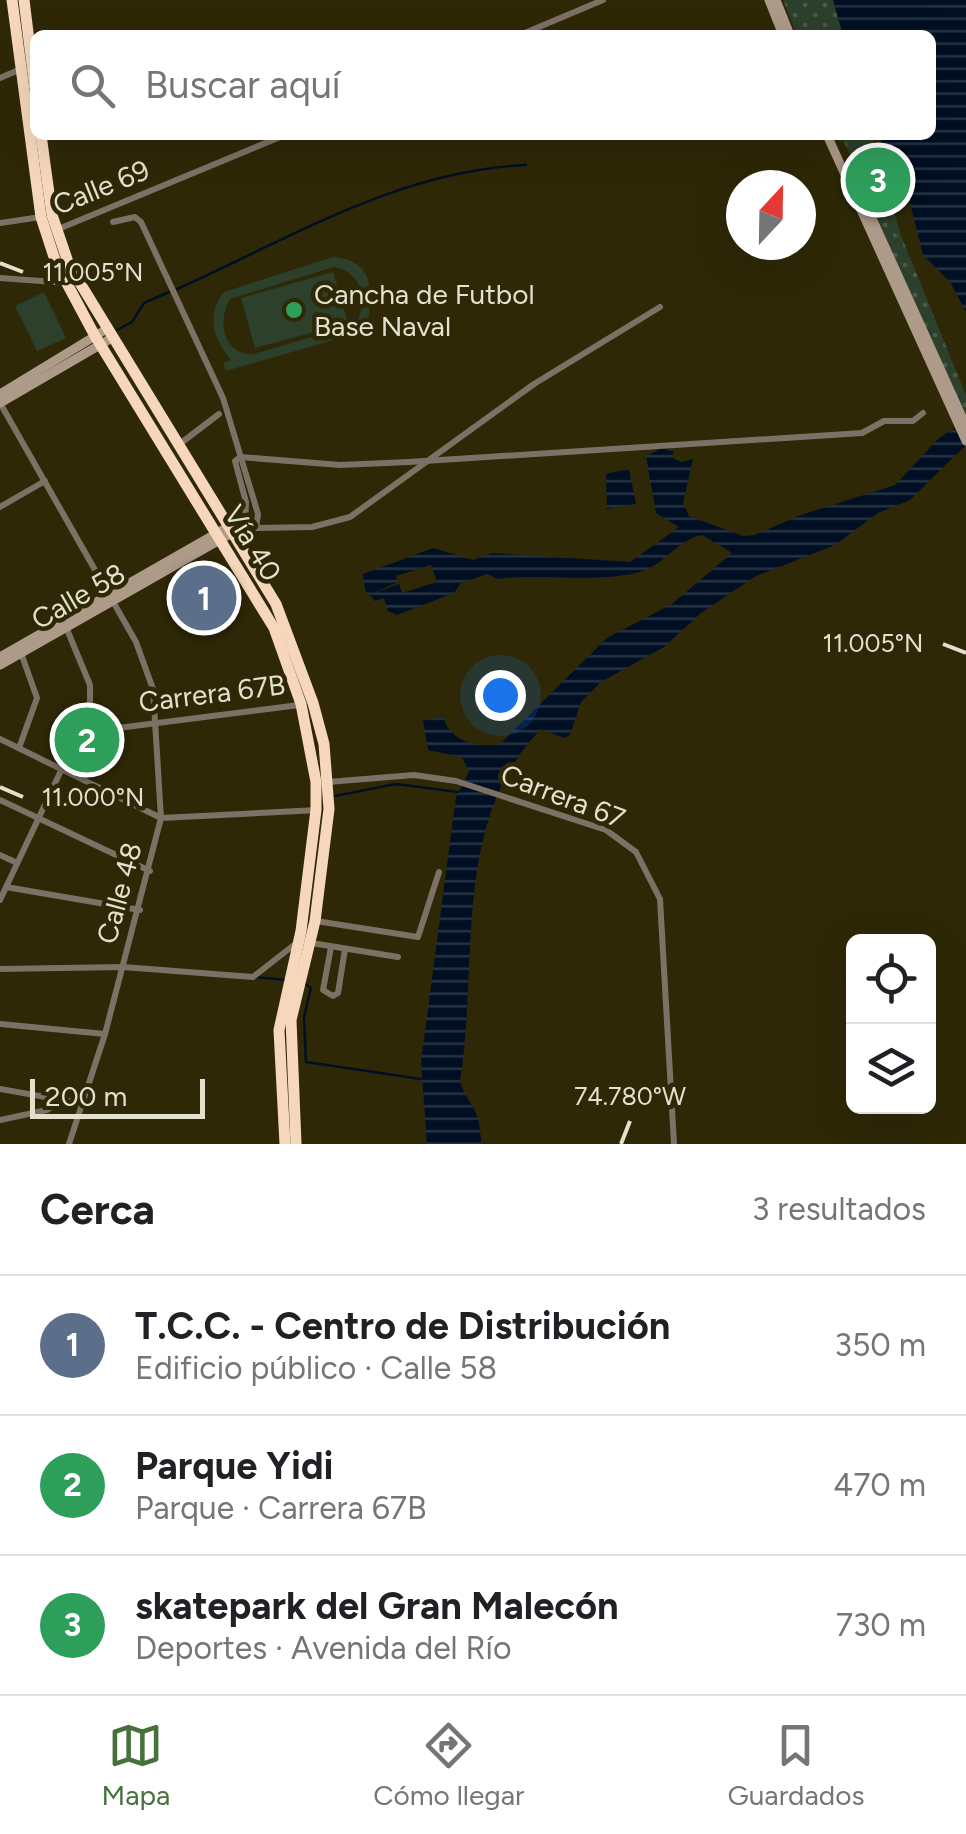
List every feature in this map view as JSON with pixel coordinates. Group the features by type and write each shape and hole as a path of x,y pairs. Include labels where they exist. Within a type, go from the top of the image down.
{"highway":[{"name":"Vía 40","path":"12,2 30,121"},
{"name":"Vía 40","path":"12,2 30,70"},
{"name":"Vía 40","path":"33,140 46,216 73,284 224,534 276,604 307,704 325,785 315,920 296,965 291,991 285,1144"},
{"name":"Vía 40","path":"41,140 46,216"},
{"name":"Vía 40","path":"103,337 176,446 224,534"},
{"name":"Vía 40","path":"304,942 323,809"},
{"name":"Vía 40","path":"285,1070 296,1144"}],"street":[{"path":"532,30 604,0"},
{"path":"773,0 784,30"},
{"path":"0,78 21,68"},
{"name":"Calle 69","path":"51,232 273,140"},
{"path":"832,140 961,420 966,441"},
{"name":"Calle 69","path":"0,223 46,216"},
{"path":"113,222 134,217 140,222 172,282 223,398 256,502 256,528"},
{"path":"0,278 73,284"},
{"path":"224,534 256,528 312,527 350,518 534,384 660,308"},
{"path":"0,394 103,337"},
{"path":"0,403 103,337"},
{"name":"Calle 48","path":"0,403 113,599 150,674 156,725 161,818 150,871 86,1104 69,1144"},
{"path":"176,446 219,414"},
{"path":"244,530 246,502 235,461 240,457 340,465 429,460 862,432 884,421 914,421 923,414"},
{"path":"0,508 45,481"},
{"name":"Calle 58","path":"0,665 224,534"},
{"path":"0,900 68,762 91,698 65,626"},
{"path":"19,748 37,698 20,651"},
{"name":"Calle 58","path":"0,657 20,651"},
{"name":"Carrera 67B","path":"68,762 113,730 307,704"},
{"path":"0,739 161,818 323,809"},
{"name":"Carrera 67","path":"325,785 414,775 456,781 617,836 636,852 655,882 660,899 674,1144"},
{"path":"0,800 150,871"},
{"path":"0,855 18,863"},
{"path":"315,920 418,936 424,929 439,872"},
{"path":"6,887 140,910"},
{"path":"0,970 123,968 253,977 304,942 398,957"},
{"path":"331,946 323,990 332,996 338,993 345,949"},
{"path":"278,958 296,965"},
{"path":"0,1024 105,1034"},
{"path":"0,1089 86,1104"},
{"path":"0,1120 47,1110 60,1101"}],"green space":[{"path":"783,0 833,0 842,30 795,30"},
{"path":"843,140 873,140 900,233 966,395 966,420"},
{"path":"853,140 873,140 900,233 896,235"},
{"path":"333,257 349,260 366,274 369,284 368,330 226,371 223,363 231,360 214,327 215,309 224,292","holes":["334,267 357,282 363,298 354,325 253,354 243,353 229,343 224,317 230,299"]},
{"name":"Cancha de Futbol Base Naval","path":"333,272 348,323 255,348 241,298"},
{"path":"44,292 66,338 37,351 15,306"}],"water":[{"path":"833,0 966,0 966,312 950,282 923,255 910,203 881,140 936,140 936,30 842,30"},
{"path":"954,428 966,445 910,500 878,513 835,545 756,576 701,613 664,647 601,682 581,702 570,735 564,738 541,729 512,766 493,806 481,850 470,942 460,1081 477,1114 481,1144 427,1144 421,1062 456,797 469,772 462,757 428,750 423,720 444,717 451,732 465,741 500,744 607,638 672,604 732,553 702,535 636,573 497,579 487,574 461,583 454,593 397,615 388,611 384,598 375,601 365,590 363,574 433,548 473,560 492,553 630,562 679,527 656,513 646,456 662,448 674,452 671,457 681,462 693,459 683,503 689,516 743,536 755,535 798,516 895,485 937,440"},
{"path":"629,469 636,504 607,509 606,474"}],"pier":[{"path":"431,565 437,582 402,593 399,584 369,595 398,582 396,576"}],"waterway":[{"path":"177,289 389,193 479,170 526,165"},
{"path":"113,332 132,322 144,303 169,292"},
{"path":"335,796 396,784 458,792"},
{"path":"254,977 286,980"},
{"path":"304,983 311,988 304,1017 306,1062 421,1079"}],"place":[{"name":"skatepark del Gran Malecón","path":"878,180"},
{"name":"Cancha de Futbol Base Naval","path":"294,310"},
{"name":"T.C.C. - Centro de Distribución","path":"204,598"},
{"name":"Parque Yidi","path":"87,740"}]}
